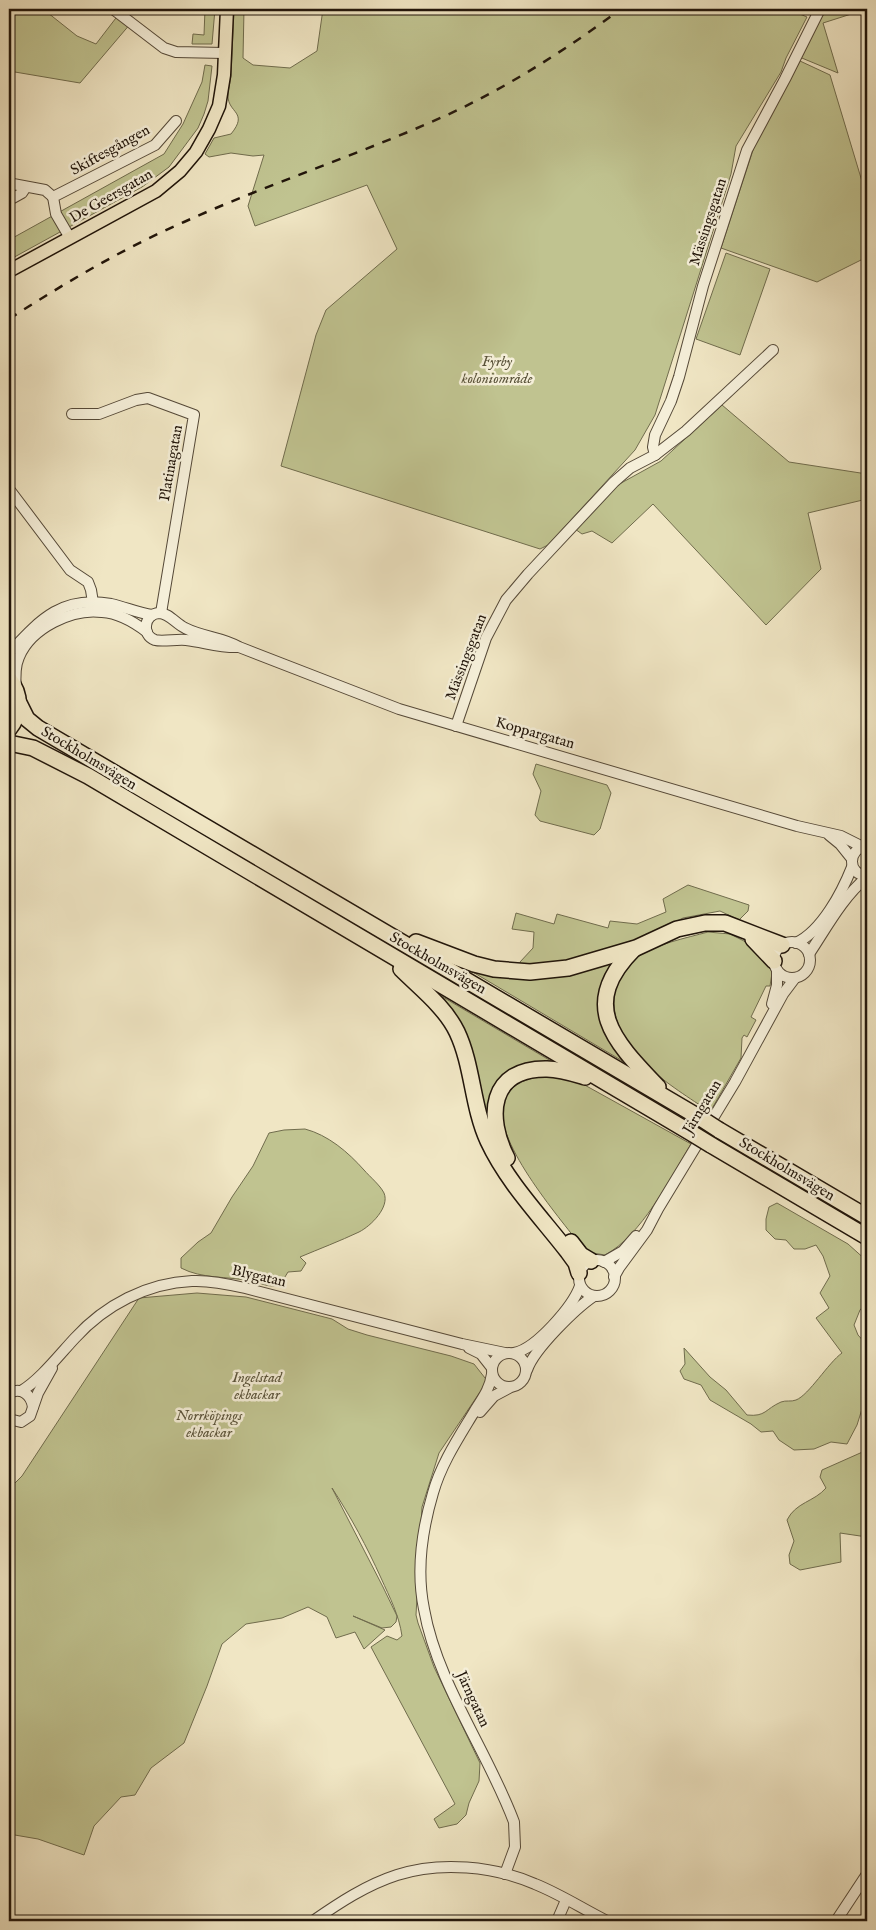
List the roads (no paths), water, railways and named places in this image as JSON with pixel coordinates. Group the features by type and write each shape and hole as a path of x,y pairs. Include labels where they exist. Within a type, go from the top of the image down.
{"highway":[{"path":"9,729 17,716 14,690"},
{"name":"Stockholmsvägen","path":"14,690 27,719 38,728 867,1217"},
{"name":"Stockholmsvägen","path":"9,743 33,748 80,772 867,1237"},
{"path":"368,922 447,954 494,969 530,972 568,968 636,948 677,929 705,922 725,923 744,932 789,944"},
{"path":"744,932 762,947 776,966"},
{"path":"636,948 620,964 612,976 606,997 608,1017 616,1039 639,1068 671,1101"},
{"path":"382,951 428,995 450,1020 459,1037 465,1056 479,1120 497,1159 576,1263 580,1279"},
{"path":"598,1262 579,1252 521,1179 507,1157 495,1128 494,1108 503,1085 509,1079 530,1071 545,1069 562,1070 604,1082"}],"main road":[{"name":"De Geersgatan","path":"9,271 156,191 180,171 196,152 216,113 222,92 227,9"}],"street":[{"path":"113,9 164,48 176,52 224,54"},
{"name":"Mässingsgatan","path":"655,455 653,441 671,401 679,377 703,286 747,150 820,9"},
{"name":"Skiftesgången","path":"53,198 155,145 176,121"},
{"path":"9,186 12,184 46,190 53,198 56,214 70,238"},
{"path":"9,197 13,198 22,193 26,187"},
{"name":"Mässingsgatan","path":"456,726 486,638 511,594 614,482 630,468 655,455 686,431 773,350"},
{"name":"Platinagatan","path":"72,414 99,414 136,400 148,398 194,415 157,614"},
{"path":"9,489 70,570 88,582 94,607"},
{"path":"9,653 34,625 50,614 69,606 94,607 113,605 167,615 172,620 173,629 171,635 166,639 156,640 137,625 94,607 76,613 52,624 30,640 18,658 14,690"},
{"path":"147,632 146,623 157,614"},
{"name":"Koppargatan","path":"172,620 186,629 228,641 239,648 399,709 828,834 851,839 865,846"},
{"name":"Koppargatan","path":"166,639 186,640 226,648 239,648"},
{"name":"Koppargatan","path":"828,834 840,844 859,874 867,876"},
{"path":"865,846 854,853 844,886 818,927 806,938 777,951 776,966 785,976 794,978 807,970 809,954 843,902 867,876"},
{"path":"789,944 805,948 809,954"},
{"name":"Järngatan","path":"768,1019 777,984 776,966"},
{"name":"Järngatan","path":"614,1277 647,1230 730,1090 785,989 794,978"},
{"name":"Järngatan","path":"598,1262 617,1255 628,1246 658,1209"},
{"path":"598,1262 611,1268 614,1277 610,1290 603,1295 594,1296 580,1307 539,1349 529,1364 522,1382 509,1388 498,1384 492,1371 494,1361 498,1356 525,1351 530,1347 571,1304 584,1266 598,1262"},
{"path":"580,1279 584,1291 594,1296"},
{"name":"Blygatan","path":"14,1391 32,1383 86,1327 121,1301 154,1288 194,1281 220,1283 245,1288 462,1344 510,1353"},
{"name":"Blygatan","path":"462,1344 481,1354 492,1371"},
{"name":"Blygatan","path":"33,1407 41,1386 66,1348"},
{"path":"510,1353 523,1360 527,1370"},
{"name":"Järngatan","path":"492,1371 488,1389 443,1467 429,1507 422,1538 421,1576 423,1607 428,1629 442,1669 514,1822 515,1847 506,1874"},
{"name":"Järngatan","path":"466,1428 494,1396 509,1388"},
{"path":"11,1422 21,1422 30,1416 33,1407 30,1397 14,1391"},
{"path":"313,1921 358,1892 397,1875 419,1870 465,1868 506,1874 535,1884 607,1921"},
{"path":"836,1921 867,1874"},
{"path":"557,1921 566,1900"}],"railway":[{"path":"9,319 94,267 161,232 249,194 382,143 470,104 580,39 621,9"}],"park label":[{"name":"Fyrby koloniområde","path":"497,370"},
{"name":"Ingelstad ekbackar","path":"257,1386"},
{"name":"Norrköpings ekbackar","path":"209,1424"}]}
